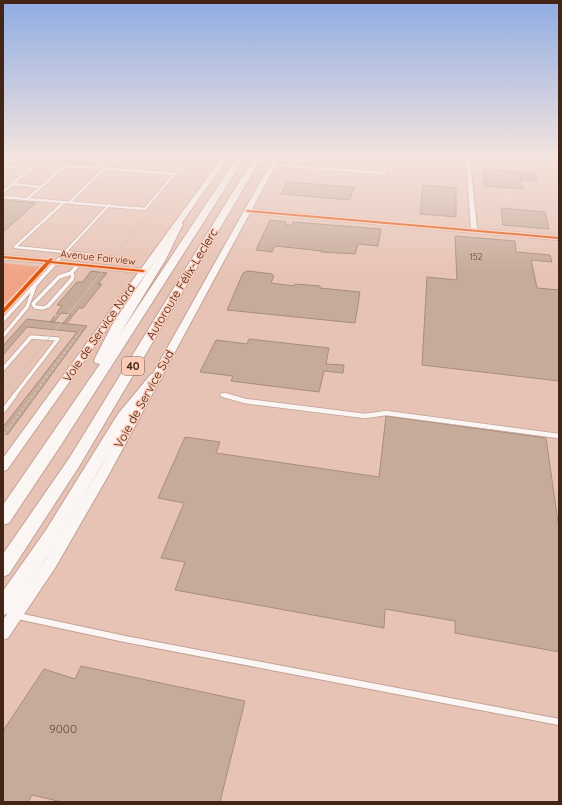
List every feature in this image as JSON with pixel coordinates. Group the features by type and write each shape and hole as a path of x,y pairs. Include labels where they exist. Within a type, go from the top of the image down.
{"highway":[{"name":"Autoroute Félix-Leclerc","path":"3,518 74,415 216,197"},
{"name":"Autoroute Félix-Leclerc","path":"3,569 78,456 234,197"},
{"path":"74,415 118,325 161,259 178,224"},
{"path":"3,607 52,535 123,417 156,377"}],"main road":[{"name":"Voie de Service Nord","path":"3,467 178,224 196,197"},
{"name":"Voie de Service Sud","path":"3,633 50,564 95,488 256,197"}],"street":[{"path":"471,197 474,230"},
{"path":"248,211 559,238"},
{"name":"Avenue Fairview","path":"3,257 143,271"}],"lane":[{"path":"3,197 145,208 155,197"},
{"path":"70,202 76,197"},
{"path":"64,202 15,247 94,255"},
{"path":"3,320 109,206"},
{"path":"71,273 73,276 72,279 48,306 42,308 35,307 33,304 59,278 71,273 79,264"},
{"path":"3,336 22,313 33,296 35,286"},
{"path":"3,369 31,337 58,340 3,411"},
{"path":"222,395 245,401 365,416 386,413 559,436"},
{"path":"15,615 124,639 559,722"}],"path":[{"path":"97,203 103,197"},
{"path":"42,313 24,317 59,315"},
{"path":"4,434 79,333"}],"shaded area":[{"path":"3,263 41,267 3,306"}],"building":[{"path":"311,197 351,197 350,200"},
{"path":"422,197 456,197 456,217 420,214"},
{"path":"3,200 36,203 3,232"},
{"path":"501,208 545,212 549,229 503,225"},
{"path":"270,220 286,222 285,225 292,225 293,222 381,229 378,246 358,244 355,254 321,252 322,251 275,246 272,252 256,250"},
{"path":"455,236 515,241 516,252 550,255 552,262 531,260 537,288 559,290 559,381 422,365 427,277 457,280"},
{"path":"91,271 107,273 98,284 102,284 83,308 79,308 66,324 63,323 71,314 61,313 54,322 50,322 62,306 57,305 77,282 83,282"},
{"path":"248,271 272,274 274,276 271,283 294,286 295,284 320,286 320,288 360,292 355,323 227,310 243,273"},
{"path":"27,319 87,326 8,434 3,434 3,427 77,332 27,327 3,355 3,346"},
{"path":"249,339 329,348 326,364 344,365 343,373 324,371 319,392 231,381 233,376 200,372 216,340 247,344"},
{"path":"386,416 546,438 559,529 559,652 455,633 455,621 385,609 384,628 175,590 185,562 161,558 184,503 158,498 185,437 220,442 216,453 379,477"},
{"path":"81,666 245,701 220,802 62,802 32,795 28,802 3,802 3,731 44,669 75,679"}],"tram line":[{"path":"3,395 163,197"}],"cycle path":[{"path":"248,211 559,238"},
{"path":"3,257 143,271"},
{"path":"3,312 51,259"}]}
